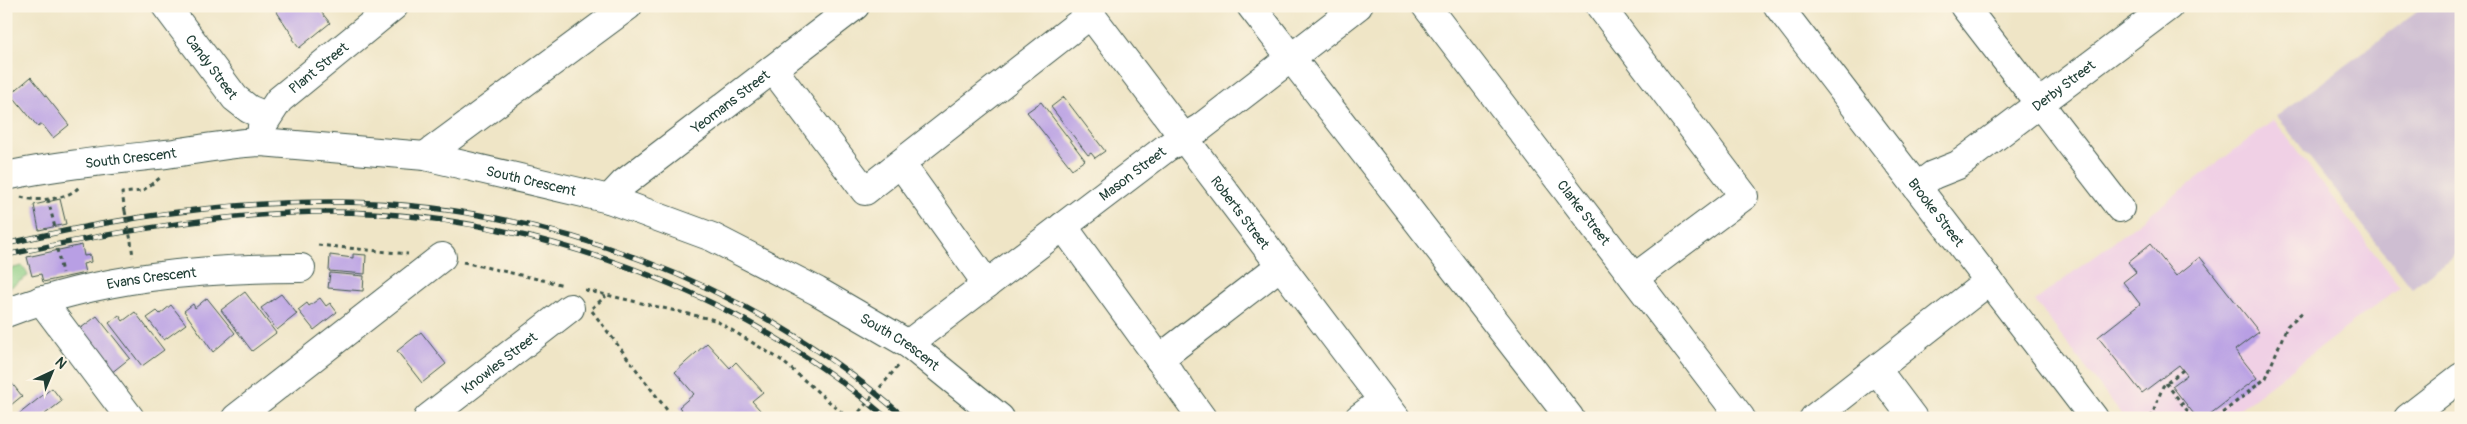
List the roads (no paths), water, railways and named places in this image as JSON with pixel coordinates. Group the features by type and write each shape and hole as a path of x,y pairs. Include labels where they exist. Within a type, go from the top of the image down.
{"street":[{"name":"Candy Street","path":"166,6 235,98 249,109 264,129"},
{"path":"425,156 628,6"},
{"name":"Yeomans Street","path":"609,199 624,183 855,6"},
{"path":"1251,6 1570,418"},
{"name":"Mason Street","path":"905,355 987,284 1166,148 1200,128 1358,6"},
{"name":"Clarke Street","path":"1426,6 1741,418"},
{"path":"1600,6 1744,196 1634,278"},
{"name":"Brooke Street","path":"1778,6 2094,418"},
{"path":"1964,6 2120,208"},
{"name":"Derby Street","path":"1922,193 1933,175 1958,165 2169,6"},
{"name":"Plant Street","path":"264,129 279,100 385,9"},
{"path":"773,69 865,191 901,164 1087,10"},
{"name":"Roberts Street","path":"1087,10 1389,409"},
{"name":"South Crescent","path":"10,185 76,163 167,154 234,143 264,129 425,156 609,199 712,237 818,290 905,355 1000,418"},
{"path":"901,164 987,284"},
{"path":"1063,226 1202,418"},
{"path":"236,418 442,257"},
{"path":"1159,359 1280,266"},
{"name":"Evans Crescent","path":"6,313 41,300 116,281 247,268 301,268"},
{"path":"1814,418 1989,281"},
{"name":"Knowles Street","path":"428,418 577,298"},
{"path":"41,300 130,418"},
{"path":"1877,370 1913,418"},
{"path":"2408,418 2461,377"},
{"path":"1359,418 1389,409"}],"railway":[{"path":"6,244 130,219 255,204 339,202 416,206 492,217 568,235 641,260 712,290 780,327 845,370 905,418"},
{"path":"6,255 147,228 253,215 369,213 450,221 529,237 607,260 683,289 755,326 823,369 887,418"}]}
